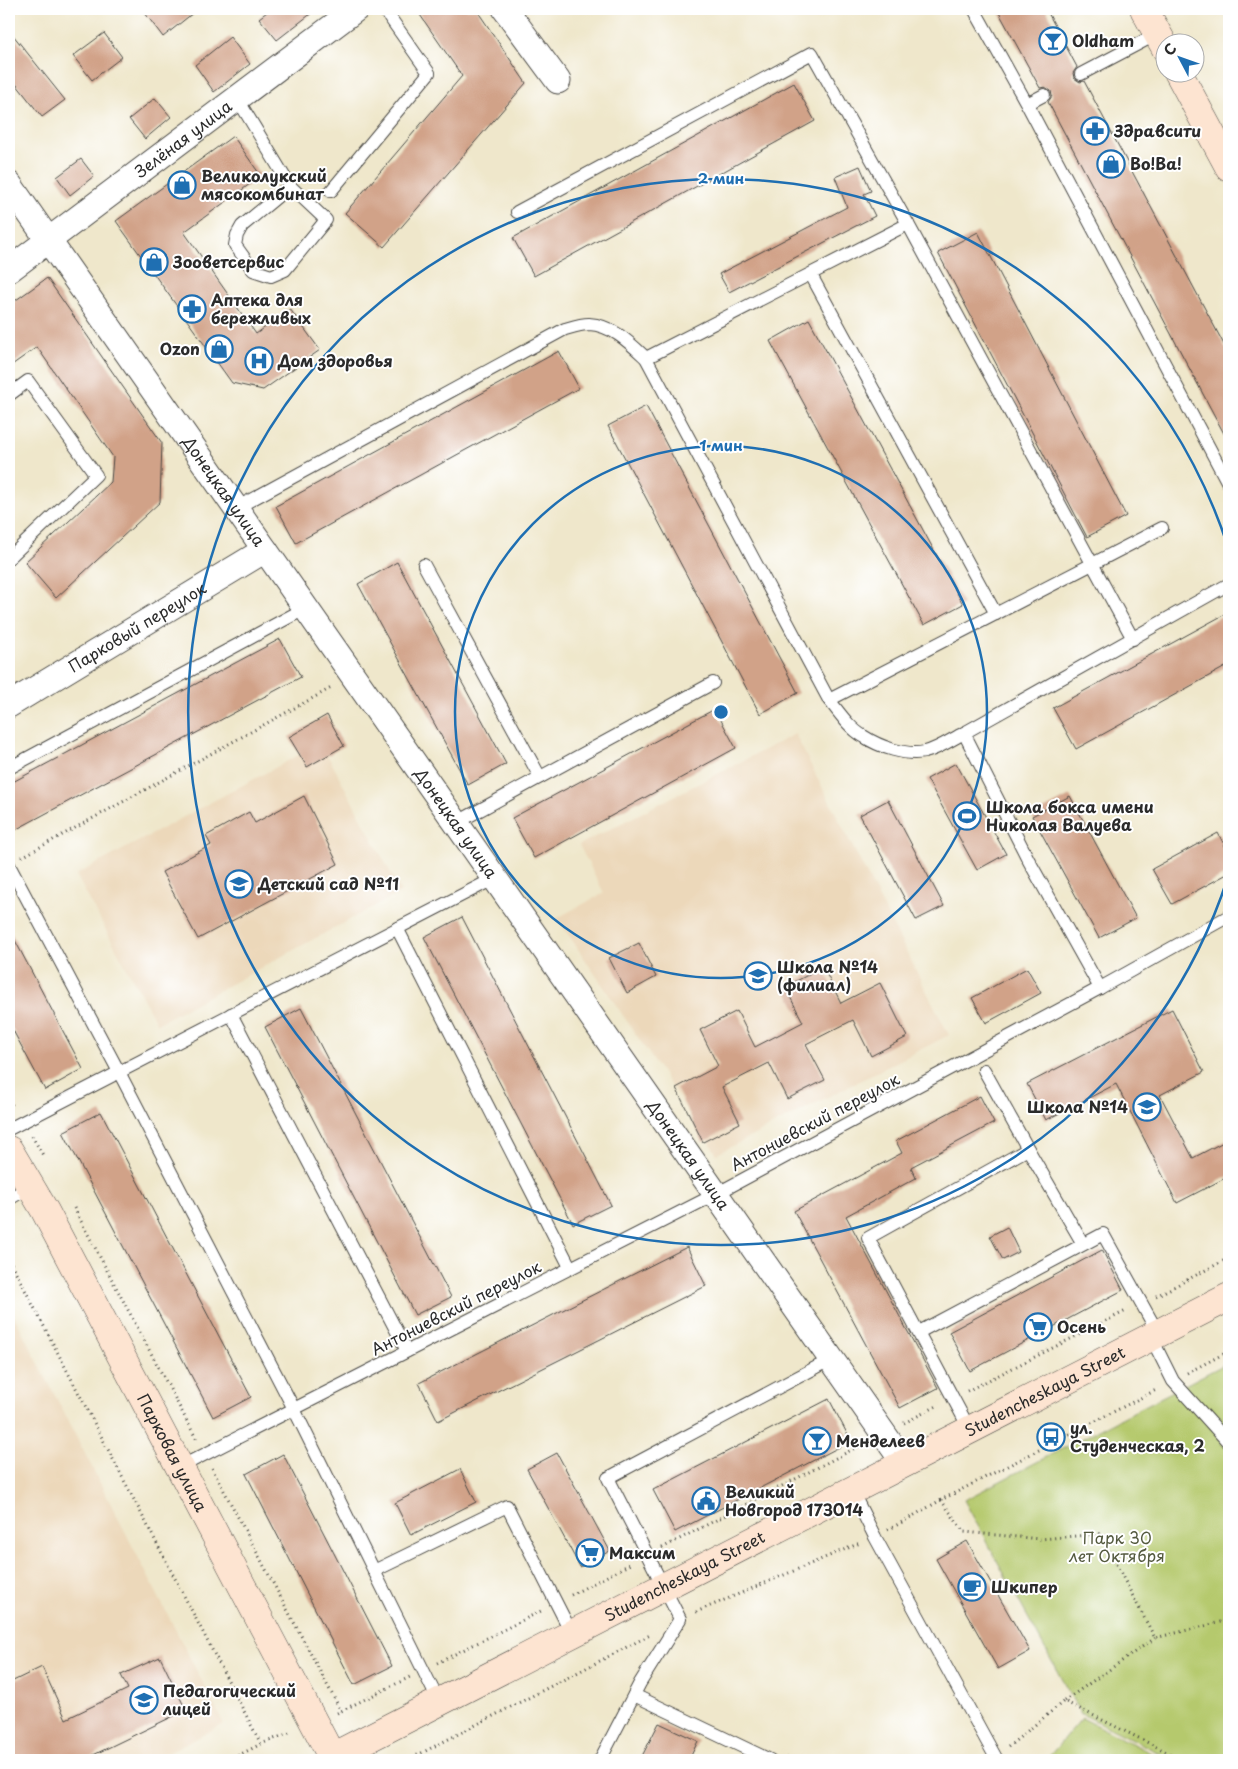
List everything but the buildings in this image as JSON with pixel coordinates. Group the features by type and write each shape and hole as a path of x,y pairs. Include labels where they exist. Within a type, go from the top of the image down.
{"street":[{"name":"Зелёная улица","path":"9,270 356,9"},
{"path":"505,9 558,81"},
{"path":"1144,9 1156,32"},
{"path":"1183,82 1229,167"},
{"name":"Донецкая улица","path":"9,184 904,1463"},
{"name":"Парковый переулок","path":"9,705 265,550"},
{"name":"Парковая улица","path":"9,1150 20,1193 180,1468 314,1723 329,1759"},
{"name":"Studencheskaya Street","path":"329,1759 1229,1296"}],"lane":[{"path":"331,191 429,73 384,9"},
{"path":"974,9 1027,104 1229,485"},
{"path":"1080,74 1156,43"},
{"path":"517,212 812,53 908,224 1133,639"},
{"path":"1027,104 1044,94"},
{"path":"238,98 290,186 326,220 284,270 271,276 262,274 253,270 235,245 237,235 242,226 290,186"},
{"path":"646,358 908,224"},
{"path":"811,274 996,614"},
{"path":"236,508 565,329 588,324 604,326 626,340 646,358 829,700 844,719 862,736 887,748 901,752 928,751 964,733 1229,584"},
{"path":"9,394 28,381 96,475 9,558"},
{"path":"829,700 1162,528"},
{"path":"424,565 540,777"},
{"path":"11,767 306,608"},
{"path":"456,823 713,683"},
{"path":"964,733 1029,861 1100,988"},
{"path":"13,862 119,1072 294,1409 439,1702"},
{"path":"9,1129 495,878"},
{"name":"Антониевский переулок","path":"180,1468 716,1194 1100,988 1229,916"},
{"path":"397,928 570,1267"},
{"path":"231,1014 407,1351"},
{"path":"984,1070 1083,1244"},
{"path":"970,1430 868,1238 1028,1149"},
{"path":"919,1332 1103,1234 1142,1303 1173,1381 1229,1444"},
{"path":"600,1760 634,1695 680,1619 608,1478 832,1360"},
{"path":"852,1491 875,1537 996,1758"},
{"path":"374,1571 507,1506 572,1634"},
{"path":"634,1695 776,1758"}],"path":[{"path":"13,862 353,676"},
{"path":"9,1100 24,1121 47,1162"},
{"path":"71,1202 201,1448"},
{"path":"228,1760 261,1744 341,1711 424,1670 883,1433 1229,1258"},
{"path":"9,1259 261,1744"},
{"path":"408,1760 680,1619 875,1537 941,1500 1229,1351"},
{"path":"211,1465 341,1711"},
{"path":"941,1500 964,1532 1040,1539 1100,1534 1156,1638"},
{"path":"996,1758 1064,1701 1156,1638 1229,1620"},
{"path":"1064,1701 1184,1760"},
{"path":"776,1758 804,1760"}],"shaded area":[{"name":"Школа №14 (филиал)","path":"795,734 949,1035 717,1154 557,918 604,893 579,845"},
{"name":"Детский сад №11","path":"321,743 401,892 157,1024 76,875"},
{"path":"9,1306 224,1724 155,1760 9,1760"}],"green space":[{"name":"Парк 30 лет Октября","path":"1229,1362 1229,1760 1173,1760 1080,1713 964,1500"},
{"path":"1082,1718 1165,1760 1046,1760"}],"place":[{"name":"Oldham","path":"1053,41"},
{"name":"Здравсити","path":"1095,131"},
{"name":"Во!Ва!","path":"1111,164"},
{"name":"Великолукский мясокомбинат","path":"182,185"},
{"name":"Зооветсервис","path":"154,262"},
{"name":"Аптека для бережливых","path":"192,309"},
{"name":"Ozon","path":"219,349"},
{"name":"Дом здоровья","path":"259,361"},
{"name":"Школа бокса имени Николая Валуева","path":"967,816"},
{"name":"Детский сад №11","path":"239,884"},
{"name":"Школа №14 (филиал)","path":"758,976"},
{"name":"Школа №14","path":"1147,1107"},
{"name":"Осень","path":"1038,1327"},
{"name":"ул. Студенческая, 2","path":"1051,1437"},
{"name":"Менделеев","path":"817,1441"},
{"name":"Великий Новгород 173014","path":"706,1501"},
{"name":"Максим","path":"590,1553"},
{"name":"Шкипер","path":"972,1587"},
{"name":"Педагогический лицей","path":"144,1700"}]}
